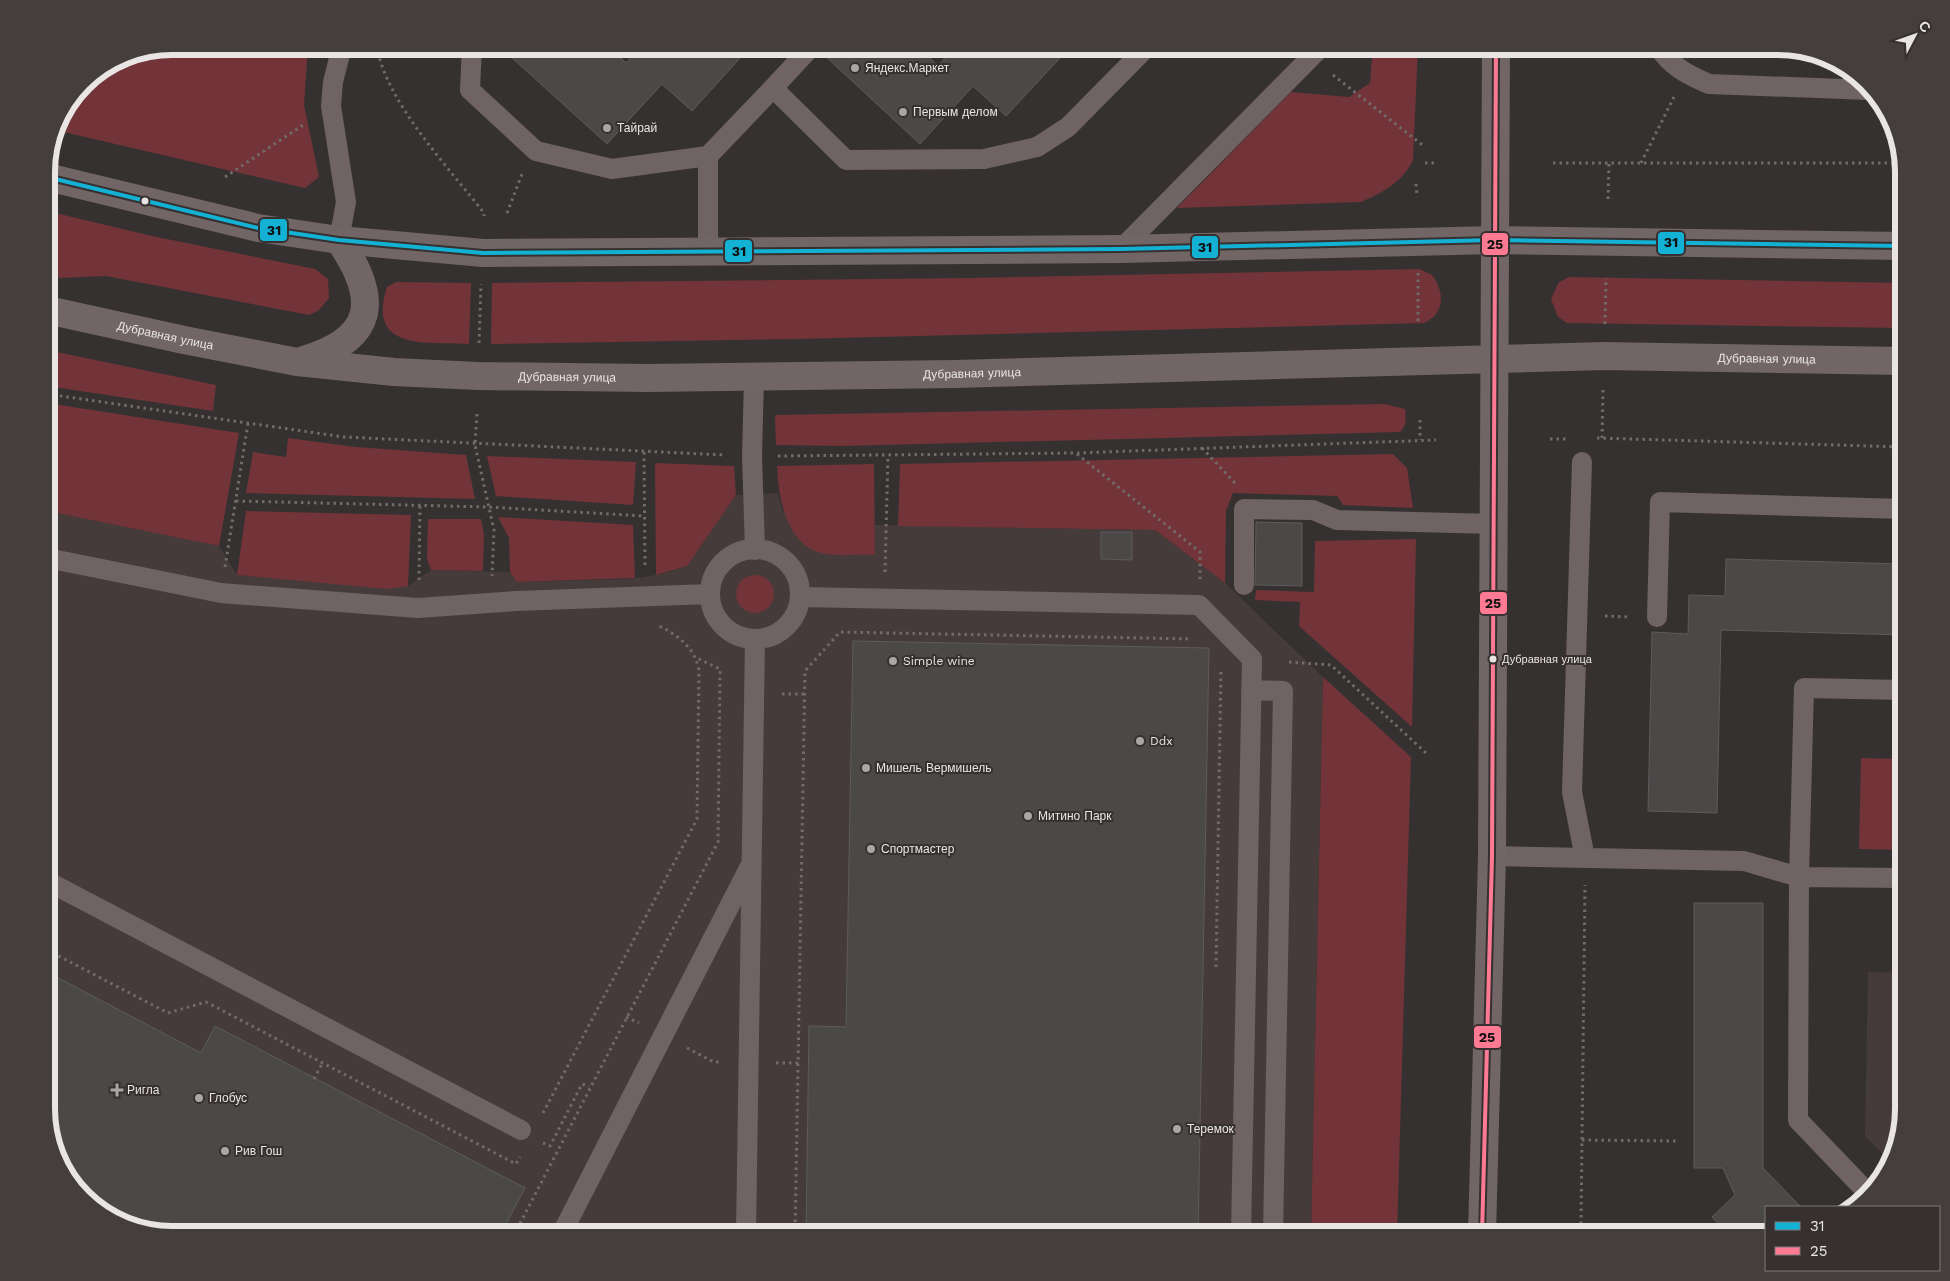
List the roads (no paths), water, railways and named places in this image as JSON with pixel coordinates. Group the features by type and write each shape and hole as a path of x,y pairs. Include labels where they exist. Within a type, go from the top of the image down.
{"main road":[{"path":"1482,1226 1492,856 1496,360 1491,55"},
{"path":"55,178 258,228 339,240 483,253 1121,249 1494,240 1895,246"},
{"path":"297,362 326,353 342,345 355,333 360,322 365,298 361,275 339,240"},
{"name":"Дубравная улица","path":"55,312 297,362 394,372 478,376 754,377 1084,371 1604,356 1895,361"}],"lane":[{"path":"339,240 346,202 331,106 333,82 340,55"},
{"path":"472,55 470,90 536,151 612,169 708,156 804,55"},
{"path":"773,88 846,160 984,159 1037,146 1068,127 1139,55"},
{"path":"1121,249 1313,55"},
{"path":"1663,55 1685,74 1709,84 1862,90"},
{"path":"708,156 708,252"},
{"path":"754,377 752,456 755,550"},
{"path":"1582,462 1572,792 1585,858"},
{"path":"1657,617 1660,502 1895,509"},
{"path":"1244,585 1244,509 1313,510 1337,520 1494,524"},
{"path":"755,550 773,554 788,564 799,585 800,597 797,608 786,627 766,638 755,639 744,638 723,626 716,617 710,594 716,572 724,562 744,551 755,550"},
{"path":"55,560 221,592 418,608 492,602 710,594"},
{"path":"800,597 1200,604 1252,660 1241,1226"},
{"path":"746,1226 755,639"},
{"path":"1864,1188 1798,1120 1799,877 1804,688 1895,690"},
{"path":"1251,690 1283,691 1273,1226"},
{"path":"1492,856 1744,861 1799,877 1895,878"},
{"path":"566,1226 751,864"},
{"path":"55,886 521,1130"}],"place":[{"name":"Яндекс.Маркет","path":"855,68"},
{"name":"Первым делом","path":"903,112"},
{"name":"Тайрай","path":"607,128"},
{"name":"Дубравная улица","path":"1493,659"},
{"name":"Simple wine","path":"893,661"},
{"name":"Ddx","path":"1140,741"},
{"name":"Мишель Вермишель","path":"866,768"},
{"name":"Митино Парк","path":"1028,816"},
{"name":"Спортмастер","path":"871,849"},
{"name":"Ригла","path":"117,1090"},
{"name":"Глобус","path":"199,1098"},
{"name":"Теремок","path":"1177,1129"},
{"name":"Рив Гош","path":"225,1151"}]}
